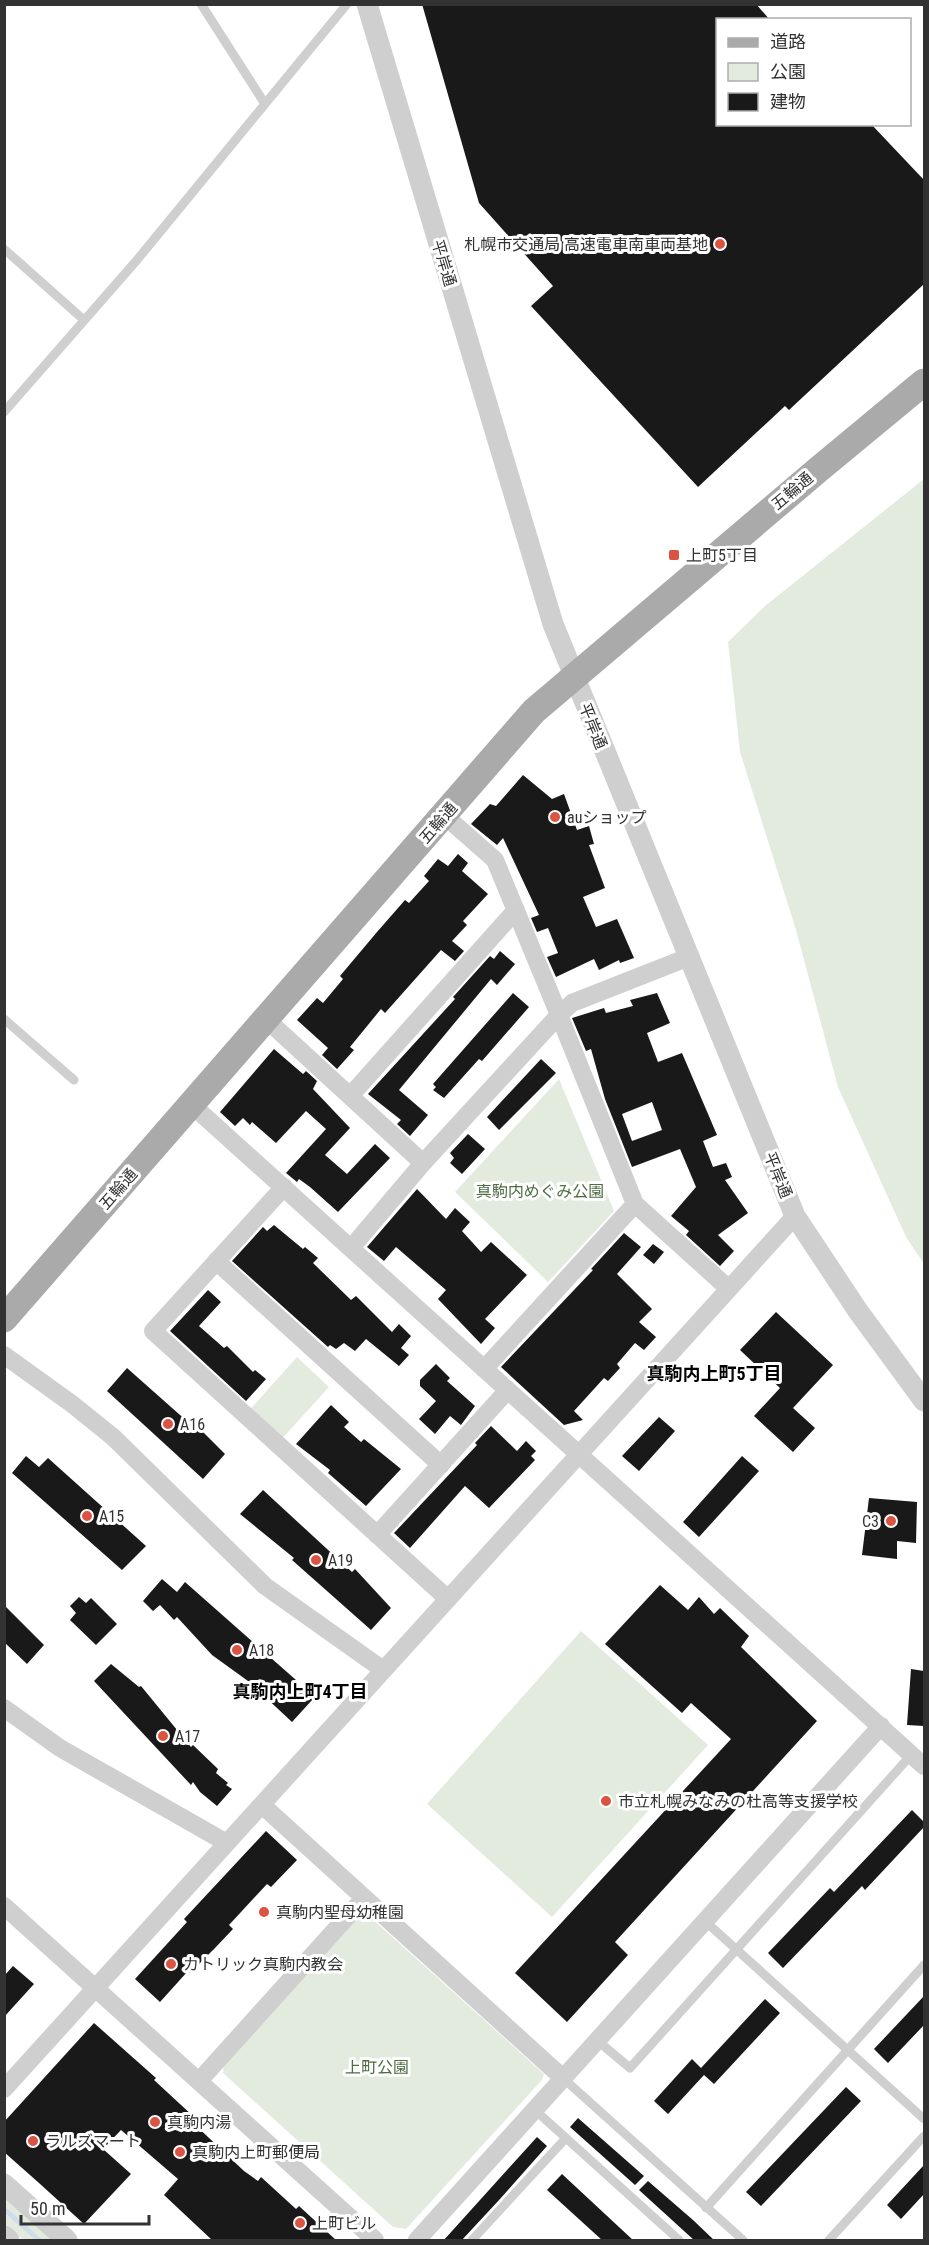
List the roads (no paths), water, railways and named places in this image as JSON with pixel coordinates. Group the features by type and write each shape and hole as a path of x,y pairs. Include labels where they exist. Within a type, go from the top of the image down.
{"main road":[{"name":"五輪通","path":"4,1318 445,816 534,711 924,382"}],"street":[{"name":"平岸通","path":"367,4 553,624 574,679 795,1216 858,1311 924,1401"},
{"path":"445,816 495,860 635,1204 728,1288"},
{"path":"350,1096 516,910"},
{"path":"351,1248 423,1163 572,1003 689,957"},
{"path":"266,1020 423,1163"},
{"path":"192,1105 918,1760"},
{"path":"284,1187 153,1331 447,1599"},
{"path":"484,1369 635,1204"},
{"path":"4,2089 382,1669 795,1216"},
{"path":"216,1261 441,1465"},
{"path":"4,1355 72,1404 112,1437 265,1586 382,1669"},
{"path":"378,1535 507,1391"},
{"path":"4,1708 60,1748 227,1843"},
{"path":"417,2241 881,1726"},
{"path":"262,1805 564,2079"},
{"path":"199,2080 364,1898"},
{"path":"4,1906 375,2241"},
{"path":"4,2184 67,2241"},
{"path":"4,2236 9,2241"}],"lane":[{"path":"201,4 265,104"},
{"path":"4,412 137,260 347,4"},
{"path":"4,249 84,320"},
{"path":"4,1019 74,1080"},
{"path":"598,2042 630,2068 735,1951 918,1760"},
{"path":"706,1922 735,1951 924,2119"},
{"path":"706,2208 924,1965"},
{"path":"564,2079 743,2241"},
{"path":"536,2110 679,2241"},
{"path":"829,2241 924,2136"},
{"path":"472,2241 566,2138"}],"waterway":[{"path":"4,2209 39,2240"}],"place":[{"name":"札幌市交通局 高速電車南車両基地","path":"720,244"},
{"name":"上町5丁目","path":"674,555"},
{"name":"auショップ","path":"555,817"},
{"name":"A16","path":"168,1424"},
{"name":"A15","path":"87,1516"},
{"name":"C3","path":"891,1521"},
{"name":"A19","path":"316,1560"},
{"name":"A18","path":"237,1650"},
{"name":"A17","path":"163,1736"},
{"name":"市立札幌みなみの杜高等支援学校","path":"606,1801"},
{"name":"真駒内聖母幼稚園","path":"264,1912"},
{"name":"カトリック真駒内教会","path":"171,1964"},
{"name":"真駒内湯","path":"155,2122"},
{"name":"ラルズマート","path":"33,2141"},
{"name":"真駒内上町郵便局","path":"180,2152"},
{"name":"上町ビル","path":"300,2223"}],"district":[{"name":"真駒内上町5丁目","path":"714,1373"},
{"name":"真駒内上町4丁目","path":"300,1691"}],"park label":[{"name":"真駒内めぐみ公園","path":"540,1191"},
{"name":"上町公園","path":"377,2067"}]}
